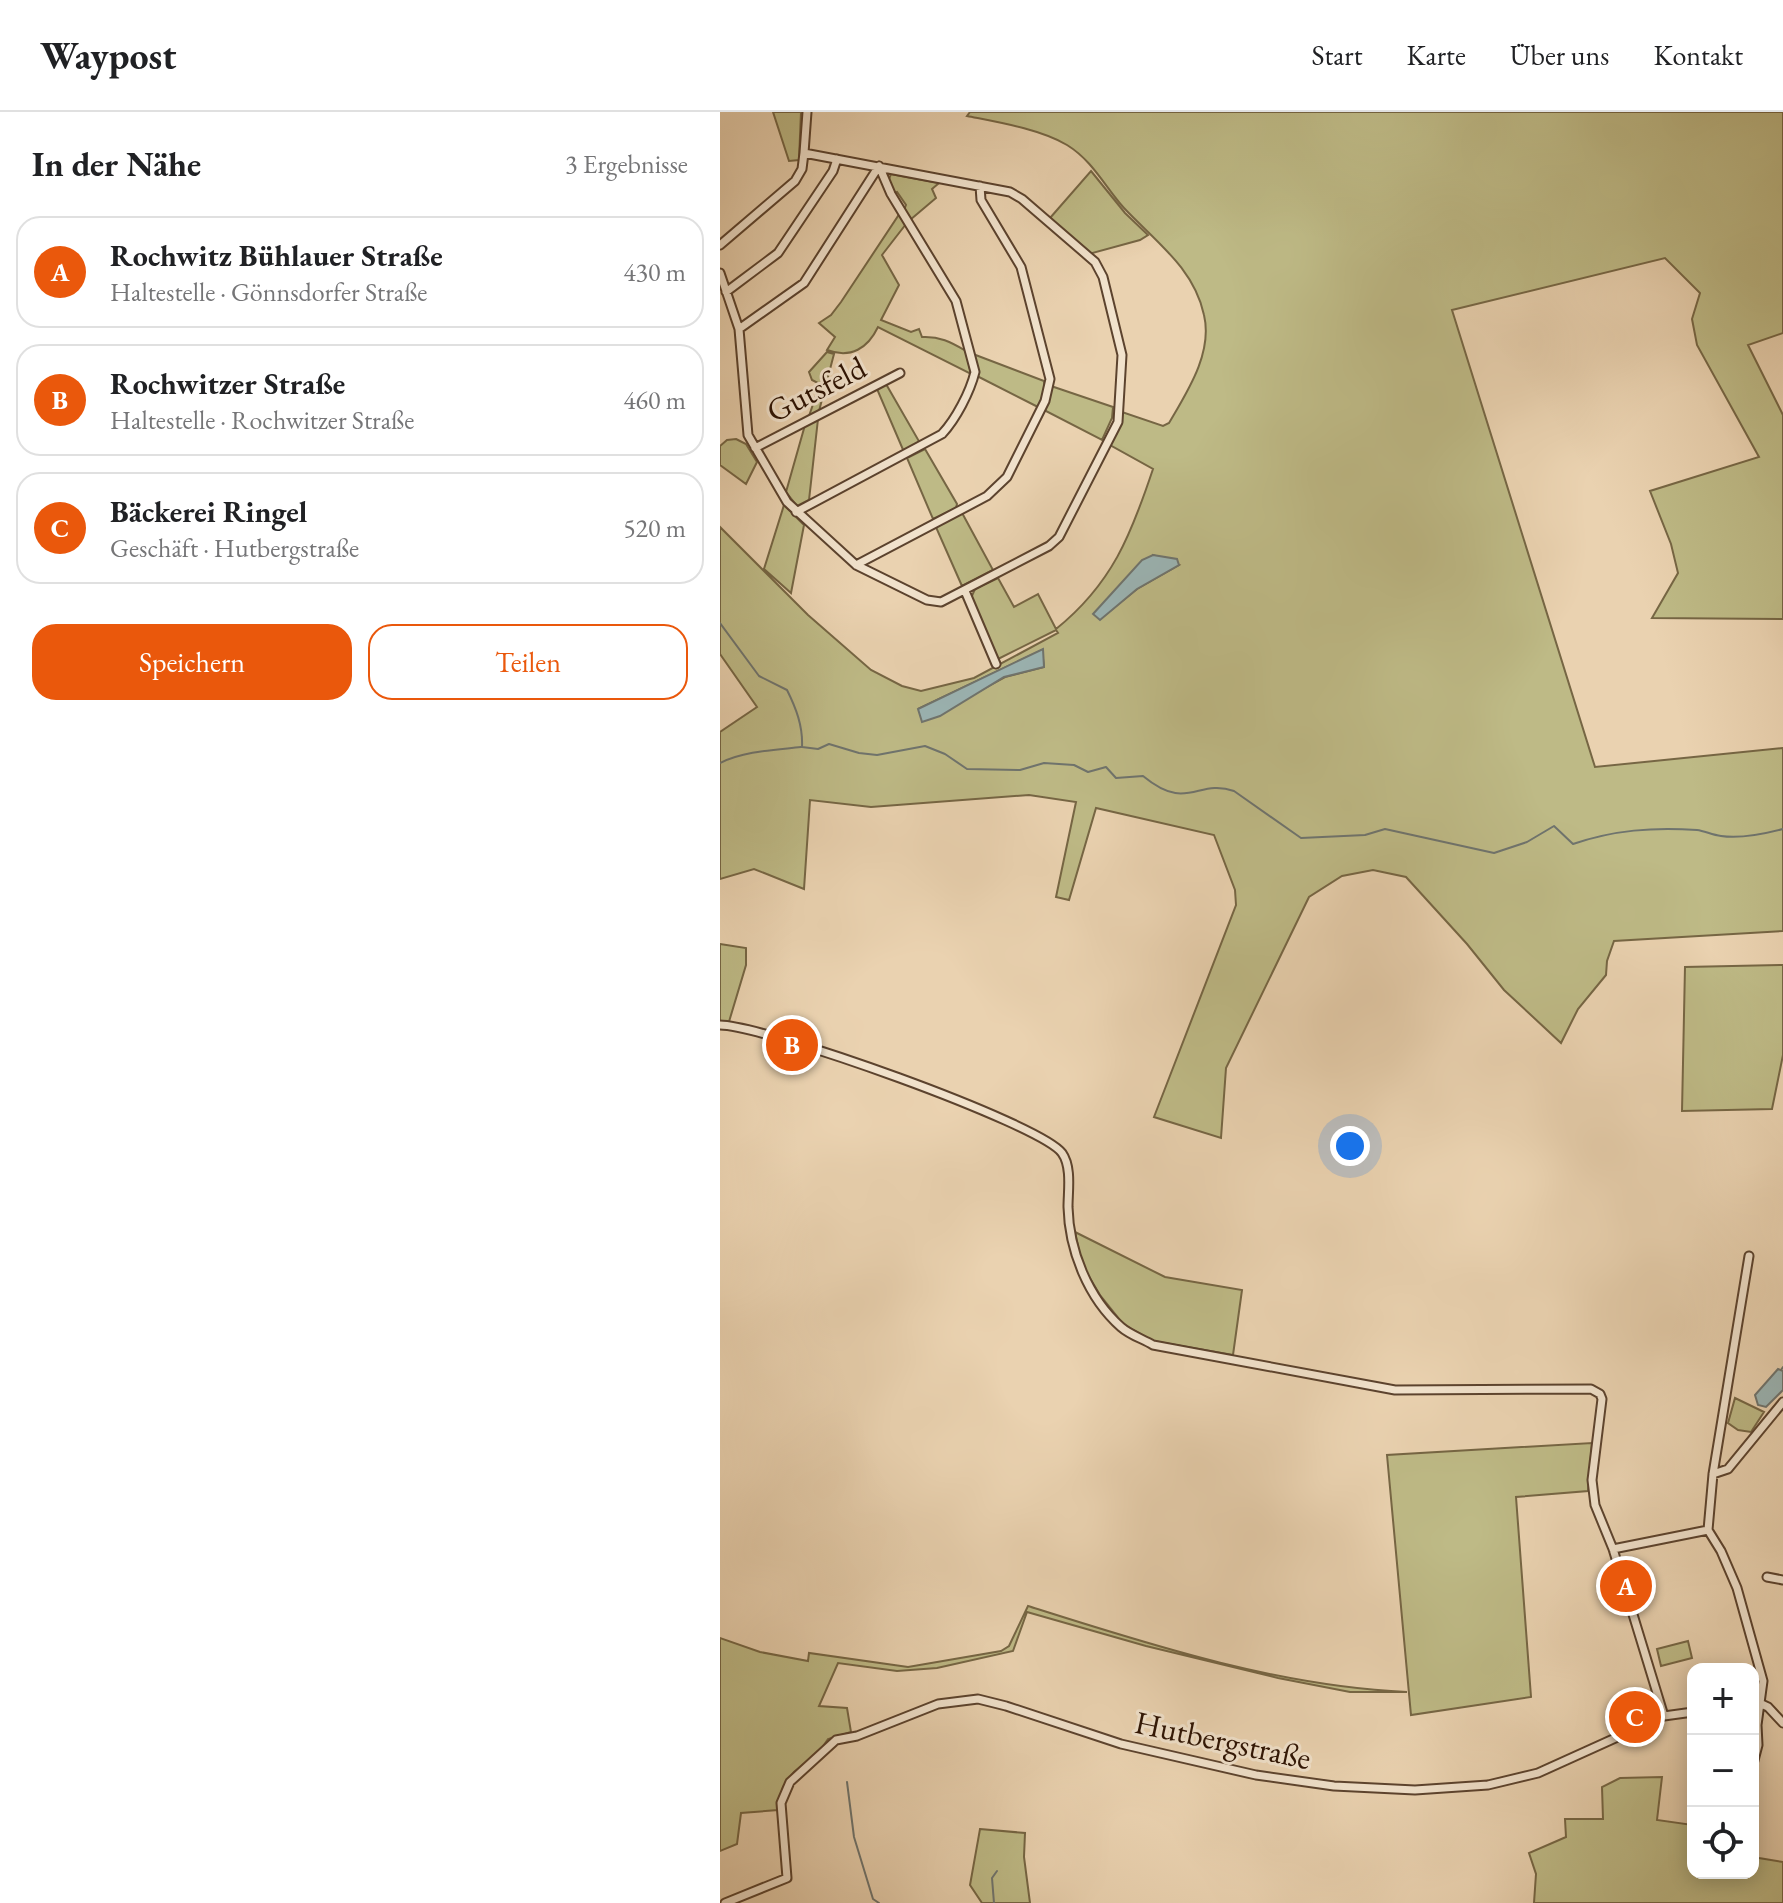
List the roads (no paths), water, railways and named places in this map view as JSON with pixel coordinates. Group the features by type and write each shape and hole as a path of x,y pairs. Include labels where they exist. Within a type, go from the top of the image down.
{"street":[{"path":"720,245 795,181 802,169 807,112"},
{"path":"720,273 739,329 748,435 787,502 856,565 934,602 965,591 1049,546 1059,537 1118,422 1122,355 1103,277 1095,262 1010,192 804,153"},
{"path":"726,292 778,253 833,171 837,159"},
{"path":"739,329 804,283 879,166"},
{"path":"796,512 942,434 973,382 975,372 956,301 891,194 879,166"},
{"path":"856,565 999,487 1045,401 1050,379 1021,267 981,200 980,186"},
{"name":"Gutsfeld","path":"755,448 900,373"},
{"path":"965,591 996,664"},
{"path":"720,1025 820,1048 989,1114 1049,1142 1063,1154 1068,1170 1068,1228 1080,1269 1121,1328 1153,1345 1395,1390 1591,1389 1600,1394 1593,1492 1664,1716"},
{"path":"1749,1256 1713,1474 1708,1530 1729,1569 1758,1663"},
{"path":"1713,1474 1728,1469 1783,1402"},
{"path":"1613,1549 1708,1530"},
{"path":"1767,1577 1783,1580"},
{"path":"1759,1668 1763,1681 1759,1694"},
{"name":"Hutbergstraße","path":"725,1903 787,1878 788,1864 780,1811 782,1795 790,1782 836,1740 857,1736 938,1704 978,1699 1121,1744 1256,1775 1334,1786 1415,1790 1488,1785 1538,1773 1664,1716 1687,1713"},
{"path":"1759,1703 1783,1723"}],"water":[{"path":"1153,555 1177,559 1179,565 1137,589 1100,620 1093,614 1142,560"},
{"path":"1043,649 1044,667 1004,677 940,716 922,722 918,709"},
{"path":"1778,1369 1783,1371 1783,1390 1766,1407 1758,1405 1755,1395"}],"waterway":[{"path":"720,623 759,676 787,690 798,717 802,747 818,749 829,744 877,755 925,746 945,754 967,769 1020,770 1044,763 1074,765 1088,772 1106,767 1116,778 1143,776 1171,792 1182,794 1210,788 1234,791 1301,838 1365,835 1385,829 1494,853 1527,842 1554,826 1573,844 1603,835 1649,829 1697,830 1736,837 1783,829"},
{"path":"720,763 749,753 801,747"},
{"path":"847,1782 854,1837 873,1899 879,1903"},
{"path":"994,1903 992,1878 997,1871"}],"place":[{"name":"Rochwitzer Straße","path":"792,1045"},
{"name":"Rochwitz Bühlauer Straße","path":"1626,1586"},
{"name":"Bäckerei Ringel","path":"1635,1717"}]}
